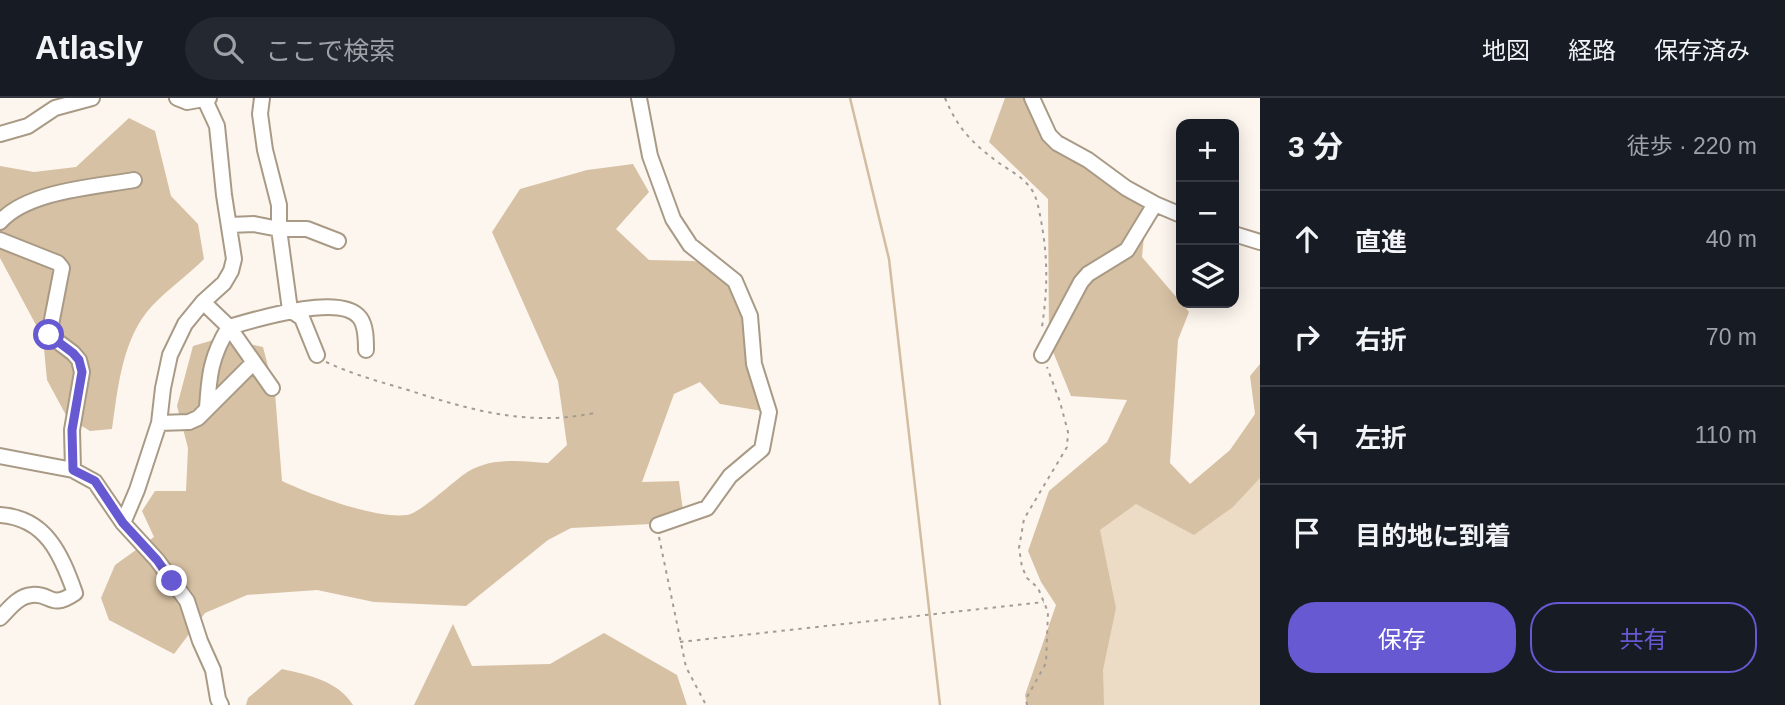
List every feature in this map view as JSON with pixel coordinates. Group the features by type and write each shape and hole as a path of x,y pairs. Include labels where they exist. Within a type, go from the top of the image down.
{"street":[{"path":"41,98 44,114"},
{"path":"0,134 28,126 55,108 92,98"},
{"path":"123,523 159,423 170,355 185,324 232,271 234,259 217,126 207,99 187,102 177,98"},
{"path":"262,98 260,114 265,150 279,205 279,229 290,310 302,318 317,355"},
{"path":"639,98 650,156 673,219 690,246 735,281 750,316 754,364 769,412 762,449 730,475 707,508 659,526"},
{"path":"1031,98 1049,135 1057,143 1081,155 1126,188 1176,213"},
{"path":"0,222 23,204 77,190 134,180"},
{"path":"1042,355 1082,282 1088,274 1127,250 1155,204"},
{"path":"230,225 254,224 279,229 306,229 338,241"},
{"path":"1239,236 1260,242"},
{"path":"0,240 58,263 62,268 49,335 73,353 79,360 82,372 72,430 73,470"},
{"path":"203,302 229,327 272,388"},
{"path":"206,408 209,372 214,353 229,327 290,310 325,307 354,312 361,318 366,349"},
{"path":"159,423 189,422 198,418 253,363"},
{"path":"1,458 73,470 95,481 123,523 157,560 187,601 213,670 221,705"},
{"path":"0,515 16,516 49,536 67,570 75,593 63,601 33,594 18,599 0,618"}],"path":[{"path":"945,98 960,128 979,148 1021,178 1036,197 1047,261 1048,287 1042,328"},
{"path":"317,355 354,374 454,405 505,416 547,418 594,413"},
{"path":"1027,705 1026,699 1046,663 1049,626 1046,602 1022,567 1019,548 1024,519 1067,447 1068,432 1042,355"},
{"path":"659,526 686,667 706,705"},
{"path":"680,642 1046,602"}],"shaded area":[{"path":"1005,98 1024,98 1043,139 1147,205 1142,257 1176,297 1176,308 1186,308 1189,312 1178,340 1170,463 1190,484 1230,450 1255,414 1250,376 1260,364 1260,478 1233,507 1194,535 1136,504 1100,530 1116,608 1103,670 1104,705 1027,705 1025,695 1056,605 1041,582 1028,551 1049,491 1107,442 1127,400 1071,396 1047,337 1049,340 1048,199 989,142"},
{"path":"129,118 155,131 171,196 198,224 204,259 158,300 142,319 123,364 112,429 90,431 67,417 47,380 43,338 0,258 0,166 34,172 76,167"},
{"path":"633,164 649,192 616,229 649,260 694,261 722,270 743,310 769,412 720,404 700,382 674,394 642,482 679,481 684,518 651,524 571,528 548,540 466,606 374,602 317,590 247,595 205,613 174,654 109,620 101,598 115,565 154,537 142,511 155,491 186,491 188,448 177,406 193,346 220,338 263,347 275,393 282,481 344,505 378,513 407,515 420,509 463,475 478,467 508,461 548,463 567,445 558,381 492,232 520,189 587,170"},
{"path":"1260,452 1260,705 1090,705 1083,507 1190,485"},
{"path":"453,624 472,666 550,664 604,633 677,675 687,705 414,705"},
{"path":"282,669 331,685 353,705 246,705 248,698"}],"waterway":[{"path":"850,98 889,259 940,705"}],"route":[{"path":"49,335 73,353 79,360 82,372 72,430 73,470 95,481 123,523 172,581"}]}
